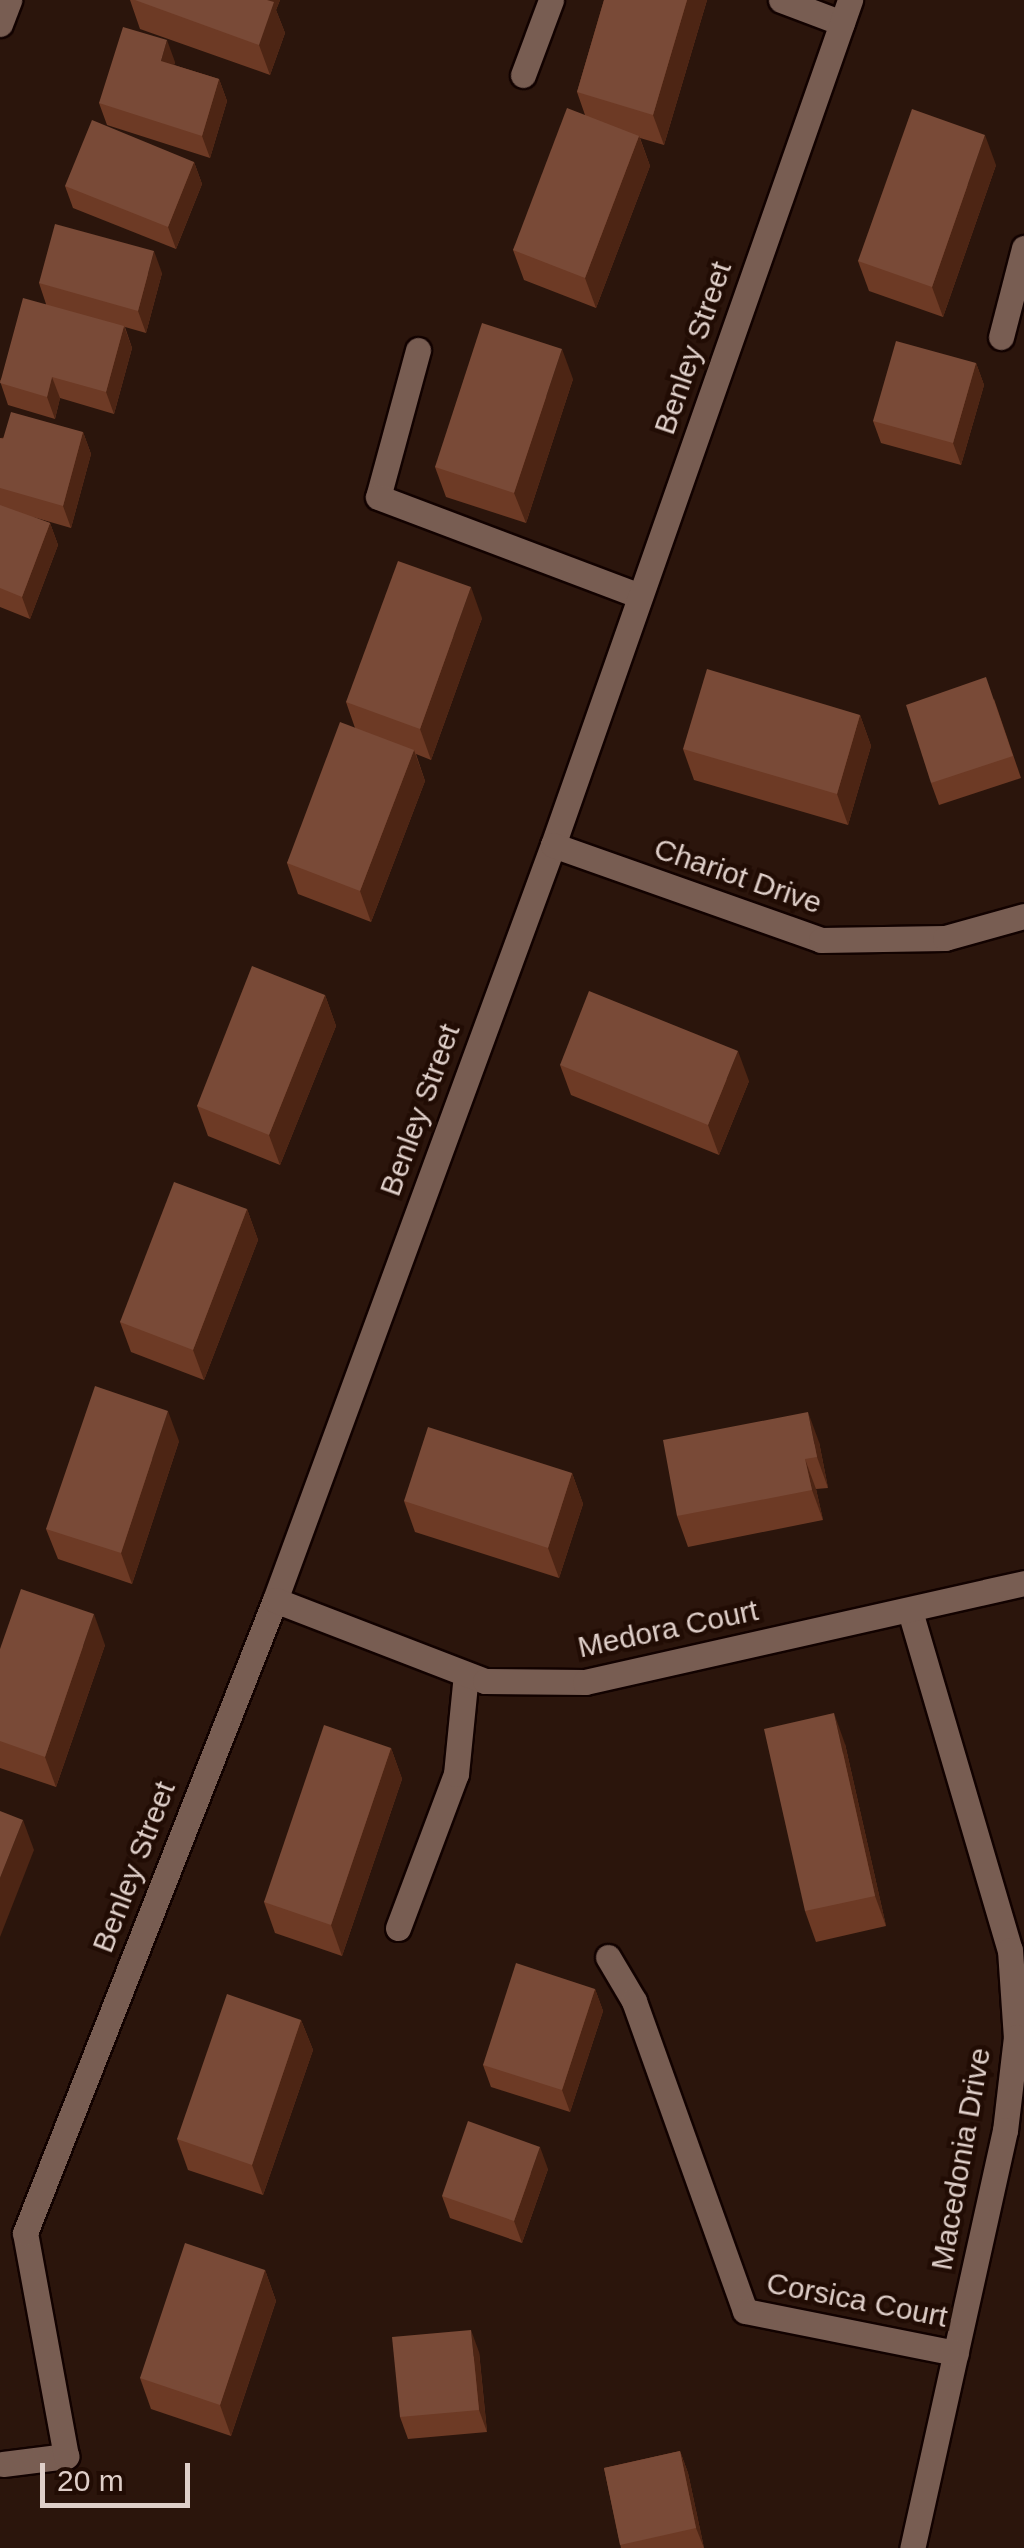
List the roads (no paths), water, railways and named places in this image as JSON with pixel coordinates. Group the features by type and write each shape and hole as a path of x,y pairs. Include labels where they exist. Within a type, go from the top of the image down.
{"street":[{"path":"0,24 9,0"},
{"path":"523,75 551,0"},
{"path":"781,0 846,12"},
{"name":"Benley Street","path":"4,2464 66,2456 25,2233 274,1600 552,844 846,12"},
{"path":"1001,337 1024,248"},
{"path":"418,350 378,498 640,596"},
{"name":"Chariot Drive","path":"552,844 820,940 944,938 1024,916"},
{"name":"Medora Court","path":"274,1600 485,1682 585,1682 1024,1583"},
{"name":"Macedonia Drive","path":"910,1610 1010,1950 1016,2036 1005,2130 912,2548"},
{"path":"398,1928 456,1774 466,1674"},
{"name":"Corsica Court","path":"608,1957 634,2001 745,2310 956,2353"}]}
